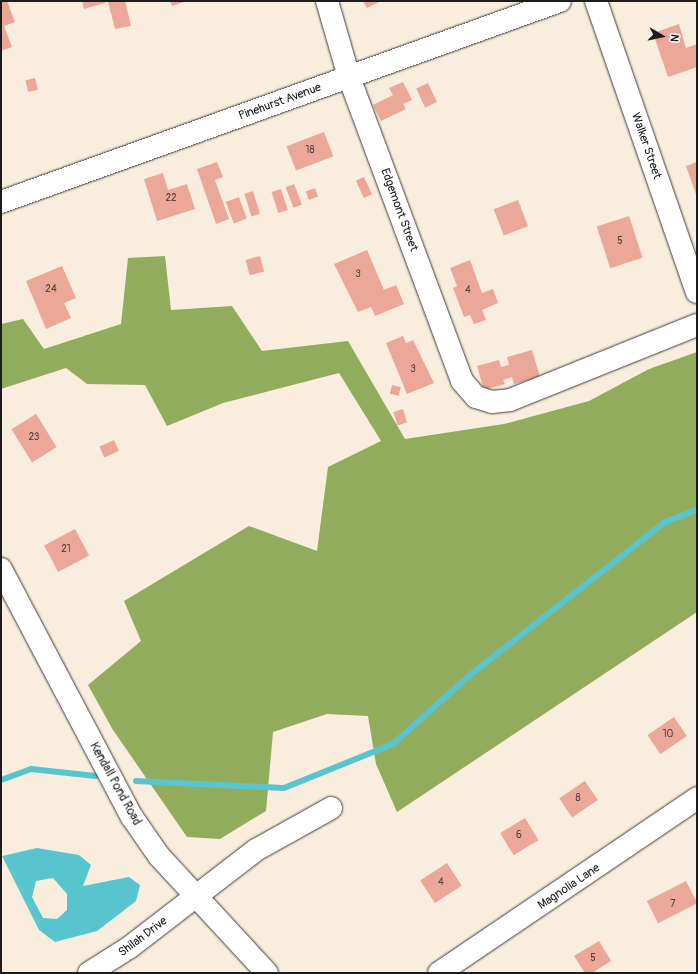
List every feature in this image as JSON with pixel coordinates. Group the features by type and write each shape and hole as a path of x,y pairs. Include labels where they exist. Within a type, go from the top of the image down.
{"street":[{"name":"Edgemont Street","path":"327,1 349,77 462,381 476,397 492,402 510,400 697,325"},
{"name":"Pinehurst Avenue","path":"1,202 560,1"},
{"name":"Walker Street","path":"596,1 697,292"},
{"name":"Kendall Pond Road","path":"3,578 132,817 194,897 267,973"},
{"name":"Magnolia Lane","path":"439,973 697,798"},
{"name":"Shilah Drive","path":"89,973 130,947 256,850 331,808"}],"green space":[{"path":"165,256 171,310 232,306 262,351 348,341 405,439 504,424 589,401 649,369 697,352 697,612 397,812 376,764 368,716 327,714 273,732 266,811 220,839 187,837 113,730 88,685 141,641 124,601 249,526 317,551 328,467 381,441 339,373 223,403 167,426 145,385 87,384 66,368 1,389 1,324 23,319 44,349 121,324 128,258"}],"water":[{"path":"37,848 79,855 91,865 83,886 129,877 140,885 136,901 97,931 55,942 39,930 2,856","holes":["53,878 67,894 67,910 57,919 43,918 32,897 36,881"]}],"building":[{"path":"1,1 7,1 15,22 4,26 12,47 1,51"},
{"path":"82,1 105,1 105,3 84,9"},
{"path":"125,1 131,26 115,29 108,2"},
{"path":"170,1 187,1 172,6"},
{"path":"363,1 381,1 367,8"},
{"path":"679,24 686,48 697,44 697,67 668,77 653,33"},
{"path":"35,78 38,90 28,92 25,80"},
{"path":"403,82 412,100 403,104 406,109 381,121 373,105 393,95 389,88"},
{"path":"428,83 437,102 425,108 416,88"},
{"path":"324,132 333,156 296,171 287,146"},
{"path":"217,162 223,177 215,180 229,219 216,224 197,169"},
{"path":"697,162 697,197 686,166"},
{"path":"163,173 168,190 187,184 195,209 157,221 144,179"},
{"path":"364,177 372,194 364,198 356,181"},
{"path":"294,184 302,205 293,208 286,187"},
{"path":"315,188 318,196 309,200 306,192"},
{"path":"281,189 288,210 278,213 271,192"},
{"path":"253,191 260,214 251,217 244,194"},
{"path":"239,197 247,219 234,223 226,202"},
{"path":"518,200 528,226 504,235 494,209"},
{"path":"629,216 643,258 610,268 597,227"},
{"path":"367,250 384,290 396,285 404,304 375,316 371,307 358,312 334,264"},
{"path":"260,256 264,271 250,275 246,260"},
{"path":"470,260 482,293 493,289 498,303 482,310 486,320 474,324 470,315 464,317 453,288 457,286 450,268"},
{"path":"62,266 76,298 64,303 71,318 46,329 26,281"},
{"path":"403,336 406,343 413,340 434,383 407,394 386,343"},
{"path":"532,350 540,377 514,384 512,377 503,380 505,384 484,390 477,366 499,360 501,367 509,365 507,357"},
{"path":"392,385 401,387 399,396 390,394"},
{"path":"403,409 407,422 398,425 393,412"},
{"path":"36,414 57,447 32,462 11,429"},
{"path":"114,440 119,451 104,457 99,447"},
{"path":"75,529 89,555 58,572 44,545"},
{"path":"674,717 687,736 660,754 647,735"},
{"path":"585,781 598,800 572,817 559,798"},
{"path":"525,818 538,840 514,855 500,833"},
{"path":"447,863 462,886 435,903 420,880"},
{"path":"686,881 697,903 658,923 647,901"},
{"path":"599,941 611,961 592,973 585,973 574,956"}],"waterway":[{"path":"136,781 284,788 393,744 470,675 665,522 697,510"},
{"path":"1,780 31,769 96,776"}]}
